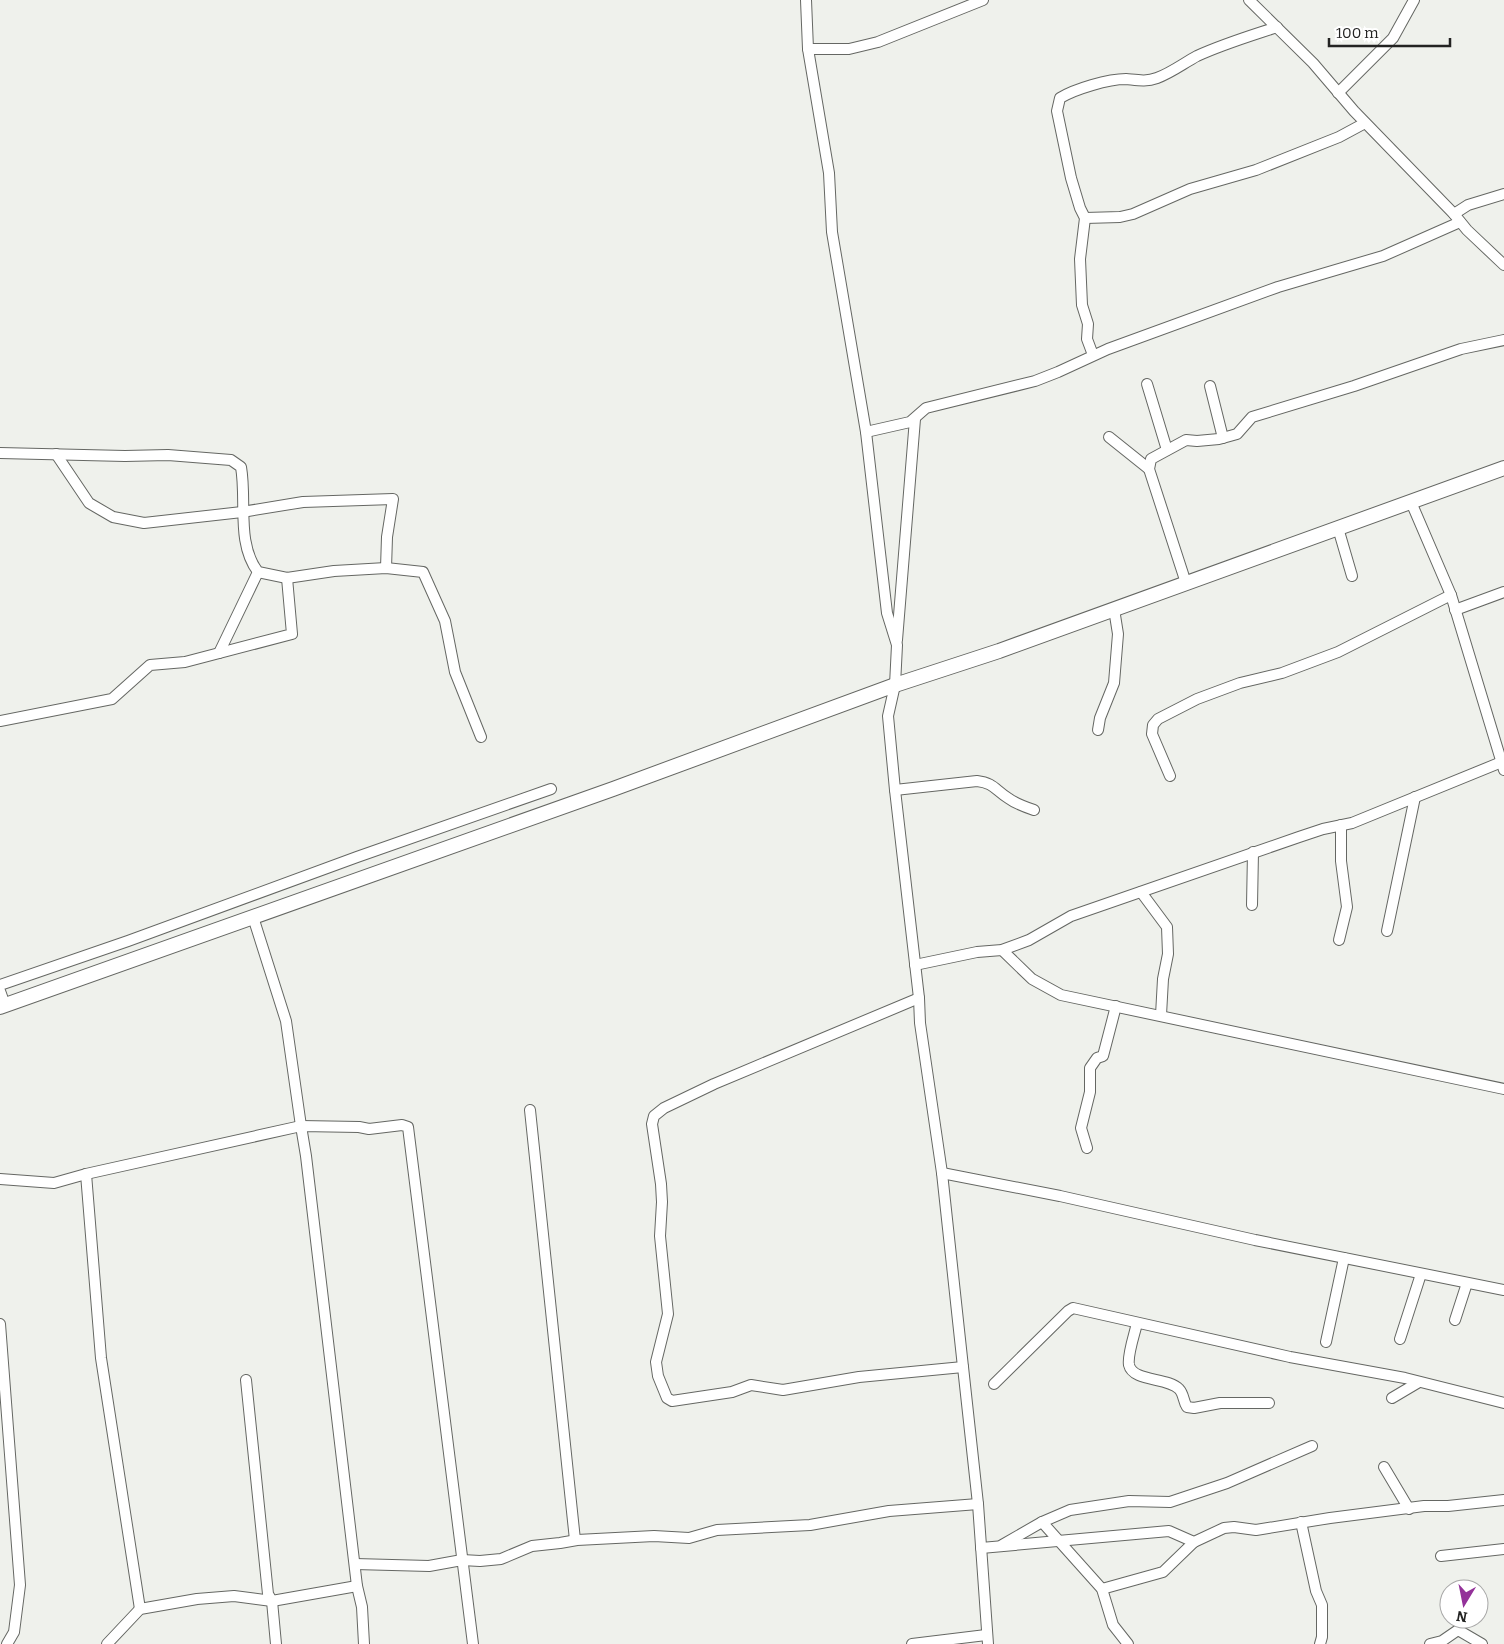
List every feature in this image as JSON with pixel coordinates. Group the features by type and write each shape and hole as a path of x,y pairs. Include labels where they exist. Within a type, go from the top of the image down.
{"street":[{"path":"806,0 808,49 829,173 832,232 866,432 886,613 897,645"},
{"path":"808,49 849,49 878,42 983,0"},
{"path":"1249,0 1313,63 1365,124 1504,266"},
{"path":"1338,93 1393,38 1414,0"},
{"path":"1094,356 1087,339 1088,324 1082,305 1080,259 1086,218 1080,208 1071,178 1057,111 1060,98 1068,93 1109,82 1125,79 1140,81 1156,78 1218,47 1277,27"},
{"path":"1086,218 1120,218 1133,214 1190,189 1256,170 1329,141 1365,124"},
{"path":"866,432 910,422 926,408 1035,380 1278,287 1383,256 1457,218 1468,205 1504,194"},
{"path":"1186,583 1149,469 1151,458 1186,440 1197,441 1223,438 1237,434 1252,418 1354,386 1461,349 1504,340"},
{"path":"1146,384 1167,450"},
{"path":"1210,386 1223,438"},
{"path":"912,1644 987,1640 978,1504 964,1367 942,1173 920,1023 919,998 888,716 895,685 915,419"},
{"path":"1109,437 1149,469"},
{"path":"0,453 125,456 168,455 231,460 241,467 242,512 250,561 258,572 286,578 334,571 386,568 423,572 445,622 454,672 481,737"},
{"path":"56,454 89,503 113,517 144,523 242,512 303,502 393,499 387,537 386,568"},
{"path":"0,991 2,1006 605,792 895,685 999,651 1504,468"},
{"path":"915,965 977,952 1002,950 1029,940 1071,916 1323,829 1352,823 1414,797 1503,765 1451,595 1411,502"},
{"path":"1338,528 1352,576"},
{"path":"219,653 258,572"},
{"path":"0,721 112,699 150,665 185,662 292,634 286,578"},
{"path":"1455,610 1504,592"},
{"path":"1170,776 1152,734 1153,724 1158,719 1197,699 1231,686 1282,672 1338,652 1451,595"},
{"path":"1098,730 1100,718 1114,684 1118,634 1114,609"},
{"path":"895,790 977,781 986,782 1009,799 1034,810"},
{"path":"0,985 551,789"},
{"path":"1387,931 1414,797"},
{"path":"1339,940 1347,907 1341,861 1341,825"},
{"path":"1252,905 1254,852"},
{"path":"1141,892 1167,927 1168,954 1163,979 1161,1015"},
{"path":"253,917 286,1021 300,1126 306,1156 357,1586 362,1607 364,1644"},
{"path":"1002,950 1032,979 1061,994 1504,1089"},
{"path":"919,998 714,1084 664,1108 654,1116 652,1124 661,1184 660,1236 668,1314 656,1362 667,1398 672,1401 732,1392 751,1385 783,1390 859,1377 964,1367"},
{"path":"1087,1148 1081,1128 1090,1092 1090,1068 1097,1058 1103,1056 1116,1006"},
{"path":"530,1110 575,1540"},
{"path":"0,1178 54,1183 86,1174 300,1126 359,1127 369,1129 402,1125 408,1127 472,1644"},
{"path":"942,1173 1060,1196 1255,1240 1504,1290"},
{"path":"86,1174 101,1358 140,1609"},
{"path":"1326,1342 1344,1258"},
{"path":"1400,1339 1421,1274"},
{"path":"1455,1320 1467,1283"},
{"path":"994,1384 1068,1310 1073,1308 1290,1357 1419,1382 1504,1403"},
{"path":"1137,1323 1129,1366 1141,1376 1165,1381 1177,1387 1182,1392 1187,1407 1194,1408 1220,1403 1269,1403"},
{"path":"0,1324 20,1585 14,1632 7,1644"},
{"path":"246,1380 268,1594 272,1601 276,1644"},
{"path":"1392,1398 1419,1382"},
{"path":"999,1546 1042,1522 1070,1510 1129,1500 1170,1502 1227,1483 1312,1446"},
{"path":"1384,1467 1409,1509"},
{"path":"1102,1589 1163,1572 1194,1542 1224,1528 1234,1527 1256,1530 1301,1522 1424,1506 1458,1505 1504,1500"},
{"path":"355,1564 429,1566 462,1560 501,1559 532,1546 575,1540 654,1536 689,1538 717,1530 810,1525 889,1511 978,1504"},
{"path":"1042,1522 1102,1589 1113,1625 1128,1644"},
{"path":"1301,1522 1316,1591 1322,1605 1322,1637 1320,1644"},
{"path":"981,1548 1169,1531 1194,1542"},
{"path":"1441,1556 1504,1549"},
{"path":"107,1644 140,1609 197,1598 234,1596 272,1601 357,1586"},
{"path":"1430,1644 1442,1641 1458,1630 1482,1644"}]}
